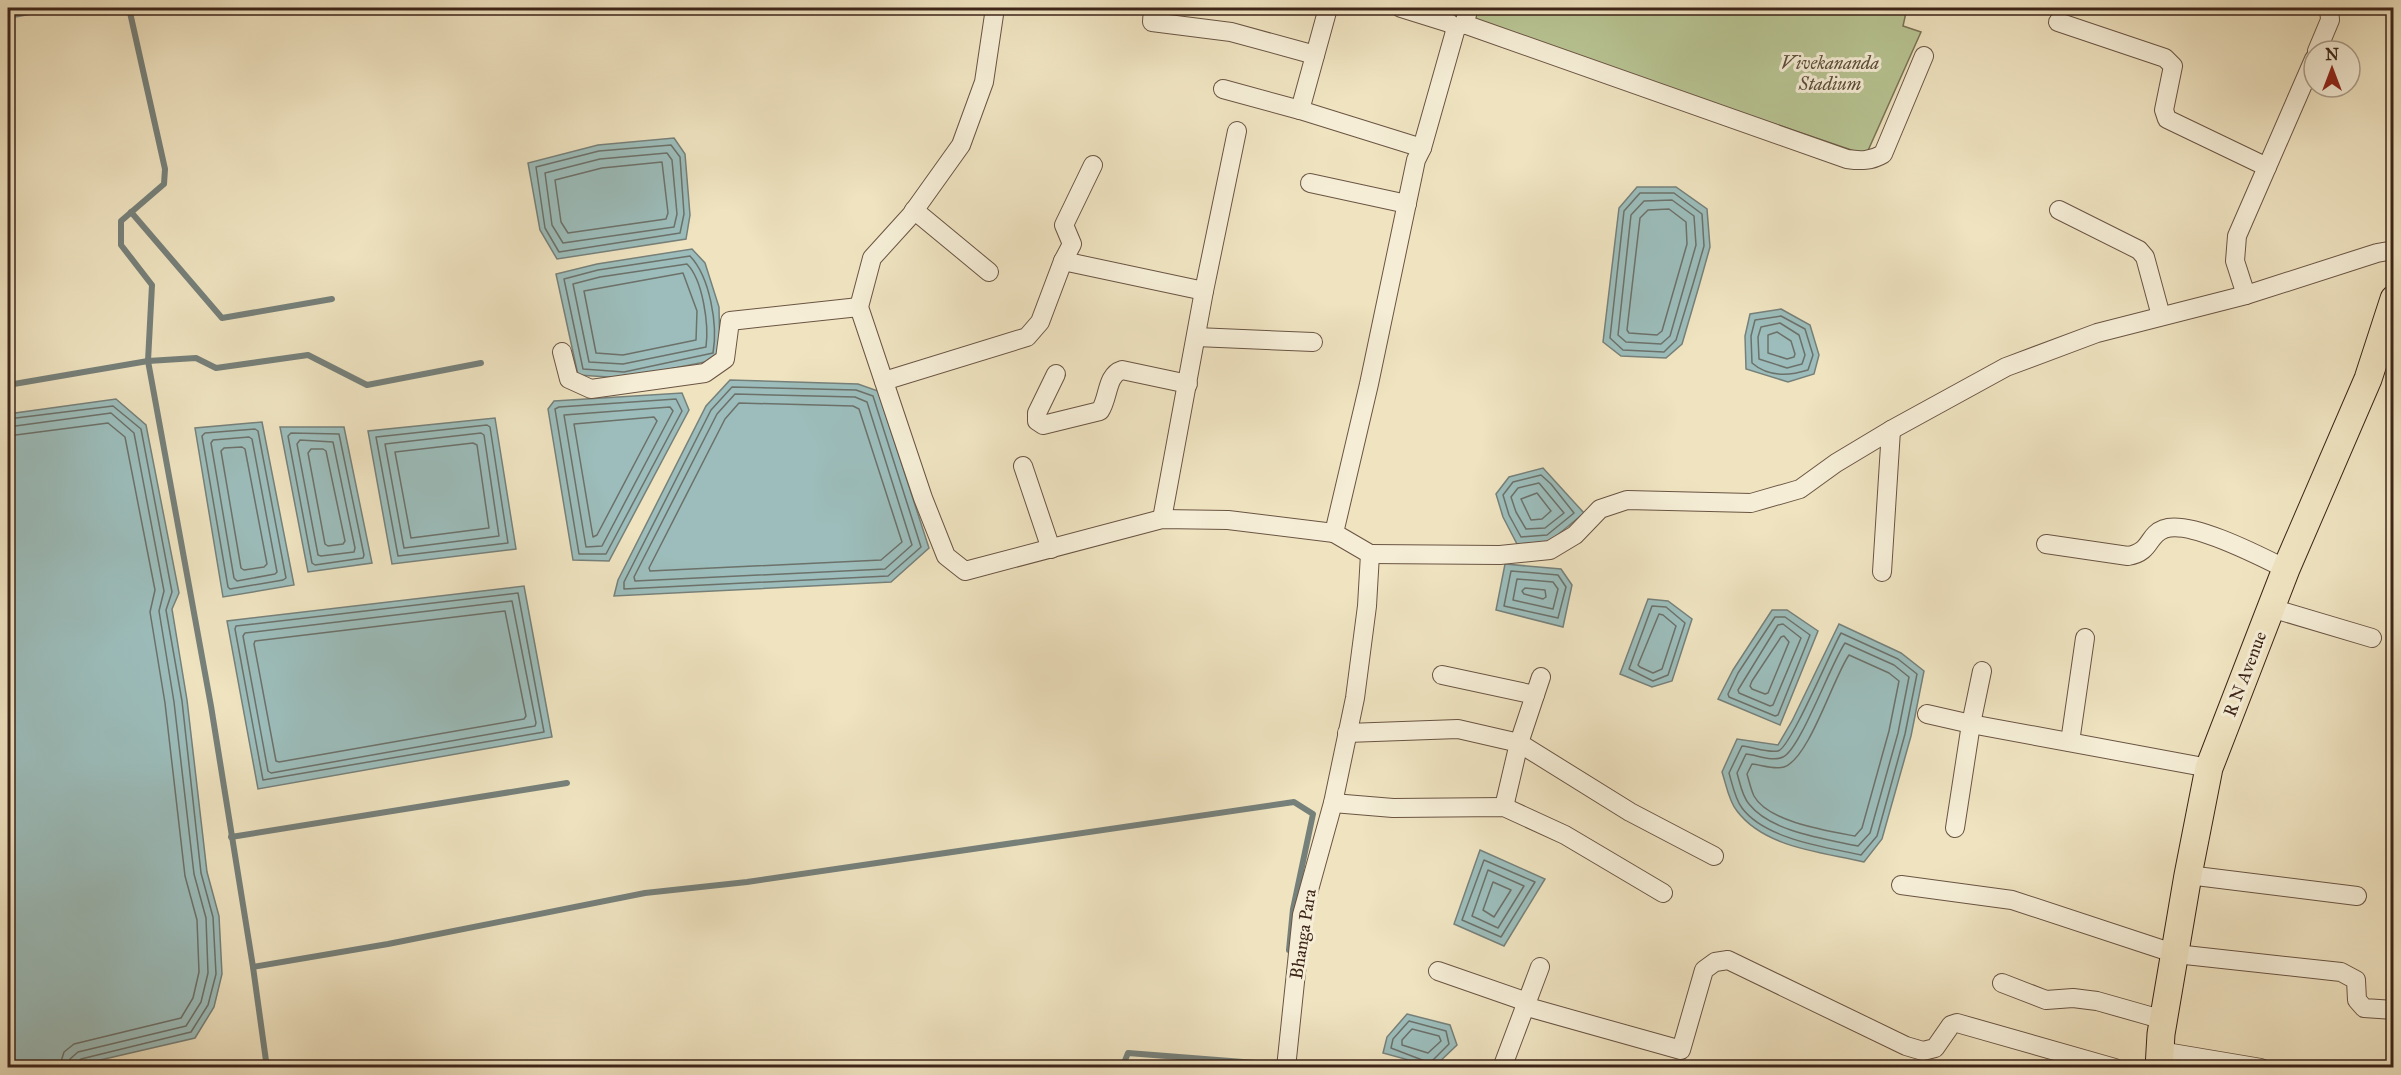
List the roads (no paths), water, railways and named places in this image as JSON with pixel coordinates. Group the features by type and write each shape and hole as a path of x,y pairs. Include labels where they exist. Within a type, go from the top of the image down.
{"main road":[{"name":"R N Avenue","path":"2159,1060 2188,875 2209,768 2286,569 2368,379 2394,299"}],"street":[{"path":"995,8 984,82 961,145 914,210 872,258 859,307 922,498 946,556 965,571 1162,519 1228,520 1334,533 1370,554 1500,555 1550,550 1575,536 1600,509 1627,500 1751,503 1800,489 1891,430 2006,367 2097,333 2246,295 2377,253 2394,250"},
{"path":"1153,8 1152,22 1232,32 1315,55"},
{"path":"1300,110 1328,8"},
{"path":"1401,8 1449,23 1463,20 1857,160 1876,158 1883,154 1924,56"},
{"path":"2322,39 2330,20 2330,8"},
{"path":"1334,533 1416,160 1422,148 1463,20"},
{"path":"2058,22 2165,58 2173,66 2164,110 2167,119 2267,167"},
{"path":"2246,295 2235,261 2237,236 2302,87"},
{"path":"1223,89 1422,148"},
{"path":"1162,519 1204,291 1238,131"},
{"path":"884,381 1027,337 1040,322 1063,261 1072,244 1064,225 1093,165"},
{"path":"1310,183 1407,204"},
{"path":"914,210 989,272"},
{"path":"2059,210 2139,250 2145,257 2161,316"},
{"path":"1063,261 1204,291"},
{"path":"562,352 569,379 591,389 705,373 725,359 730,321 859,307"},
{"path":"1196,337 1313,342"},
{"path":"1056,374 1037,412 1038,420 1043,425 1101,411 1112,377 1116,372 1122,370 1188,384"},
{"path":"1882,572 1891,430"},
{"path":"1023,466 1051,549"},
{"path":"2046,544 2128,556 2139,554 2164,528 2175,527 2226,539 2286,569"},
{"name":"Bhanga Para","path":"1286,1068 1302,915 1333,803 1355,698 1367,606 1370,554"},
{"path":"2271,608 2372,638"},
{"path":"2070,742 2085,638"},
{"path":"1955,828 1971,724 1982,671"},
{"path":"1442,675 1535,695"},
{"path":"1504,807 1519,743 1541,677"},
{"path":"1927,714 2209,768"},
{"path":"1347,733 1458,729 1519,743 1630,812 1714,856"},
{"path":"1333,803 1392,808 1504,807 1565,835 1664,893"},
{"path":"2188,875 2357,896"},
{"path":"1901,885 2012,900 2176,954 2341,972 2356,980 2357,1000 2364,1008 2394,1010"},
{"path":"1438,971 1526,1004 1681,1050 1704,970 1715,962 1728,960 1915,1048 1923,1050 1935,1048 1951,1024 1957,1023 2115,1068"},
{"path":"1502,1068 1540,967"},
{"path":"2002,983 2046,1000 2073,998 2097,1001 2164,1020"},
{"path":"2159,1060 2261,1068"}],"water":[{"path":"674,138 685,154 690,215 686,239 557,259 540,230 528,163 598,145"},
{"path":"1637,187 1676,187 1707,209 1710,247 1682,344 1666,358 1621,356 1603,342 1619,208"},
{"path":"692,249 705,263 719,307 720,359 624,378 578,375 556,274 597,264"},
{"path":"1781,309 1810,325 1819,355 1814,374 1788,382 1746,369 1745,336 1750,314"},
{"path":"730,380 858,384 878,391 929,548 891,582 614,596 618,580 706,406"},
{"path":"682,393 689,410 609,561 573,560 548,409 554,401"},
{"path":"116,399 146,425 179,593 172,609 187,700 207,872 219,916 222,974 214,1007 195,1038 70,1067 8,1067 8,414"},
{"path":"495,418 516,549 392,564 368,431"},
{"path":"262,422 294,585 223,597 195,428"},
{"path":"280,427 344,427 372,563 308,572"},
{"path":"1543,468 1584,513 1549,542 1517,544 1503,517 1496,494 1509,477"},
{"path":"1505,564 1561,569 1572,585 1563,627 1496,610"},
{"path":"524,586 552,737 258,789 227,621"},
{"path":"1648,599 1668,601 1692,619 1672,681 1652,687 1620,674"},
{"path":"1772,610 1787,610 1818,631 1780,725 1718,699 1733,670"},
{"path":"1839,624 1901,653 1924,671 1911,736 1882,839 1864,862 1795,847 1763,833 1749,823 1734,807 1722,772 1737,739 1778,745"},
{"path":"1480,850 1545,879 1504,946 1454,924"},
{"path":"1407,1014 1450,1025 1457,1045 1434,1067 1383,1053 1387,1037"}],"waterway":[{"path":"8,16 51,8"},
{"path":"129,8 165,169 164,184 121,221 121,245 152,285 148,361 211,706 267,1068"},
{"path":"131,212 222,318 332,299"},
{"path":"8,385 148,361 196,358 216,368 308,355 367,385 481,363"},
{"path":"231,837 567,783"},
{"path":"253,967 388,944 645,893 747,882 1294,802 1313,814 1293,909 1289,950"},
{"path":"1122,1068 1128,1053 1282,1065 1282,1062"}],"park label":[{"name":"Vivekananda Stadium","path":"1830,73"}]}
